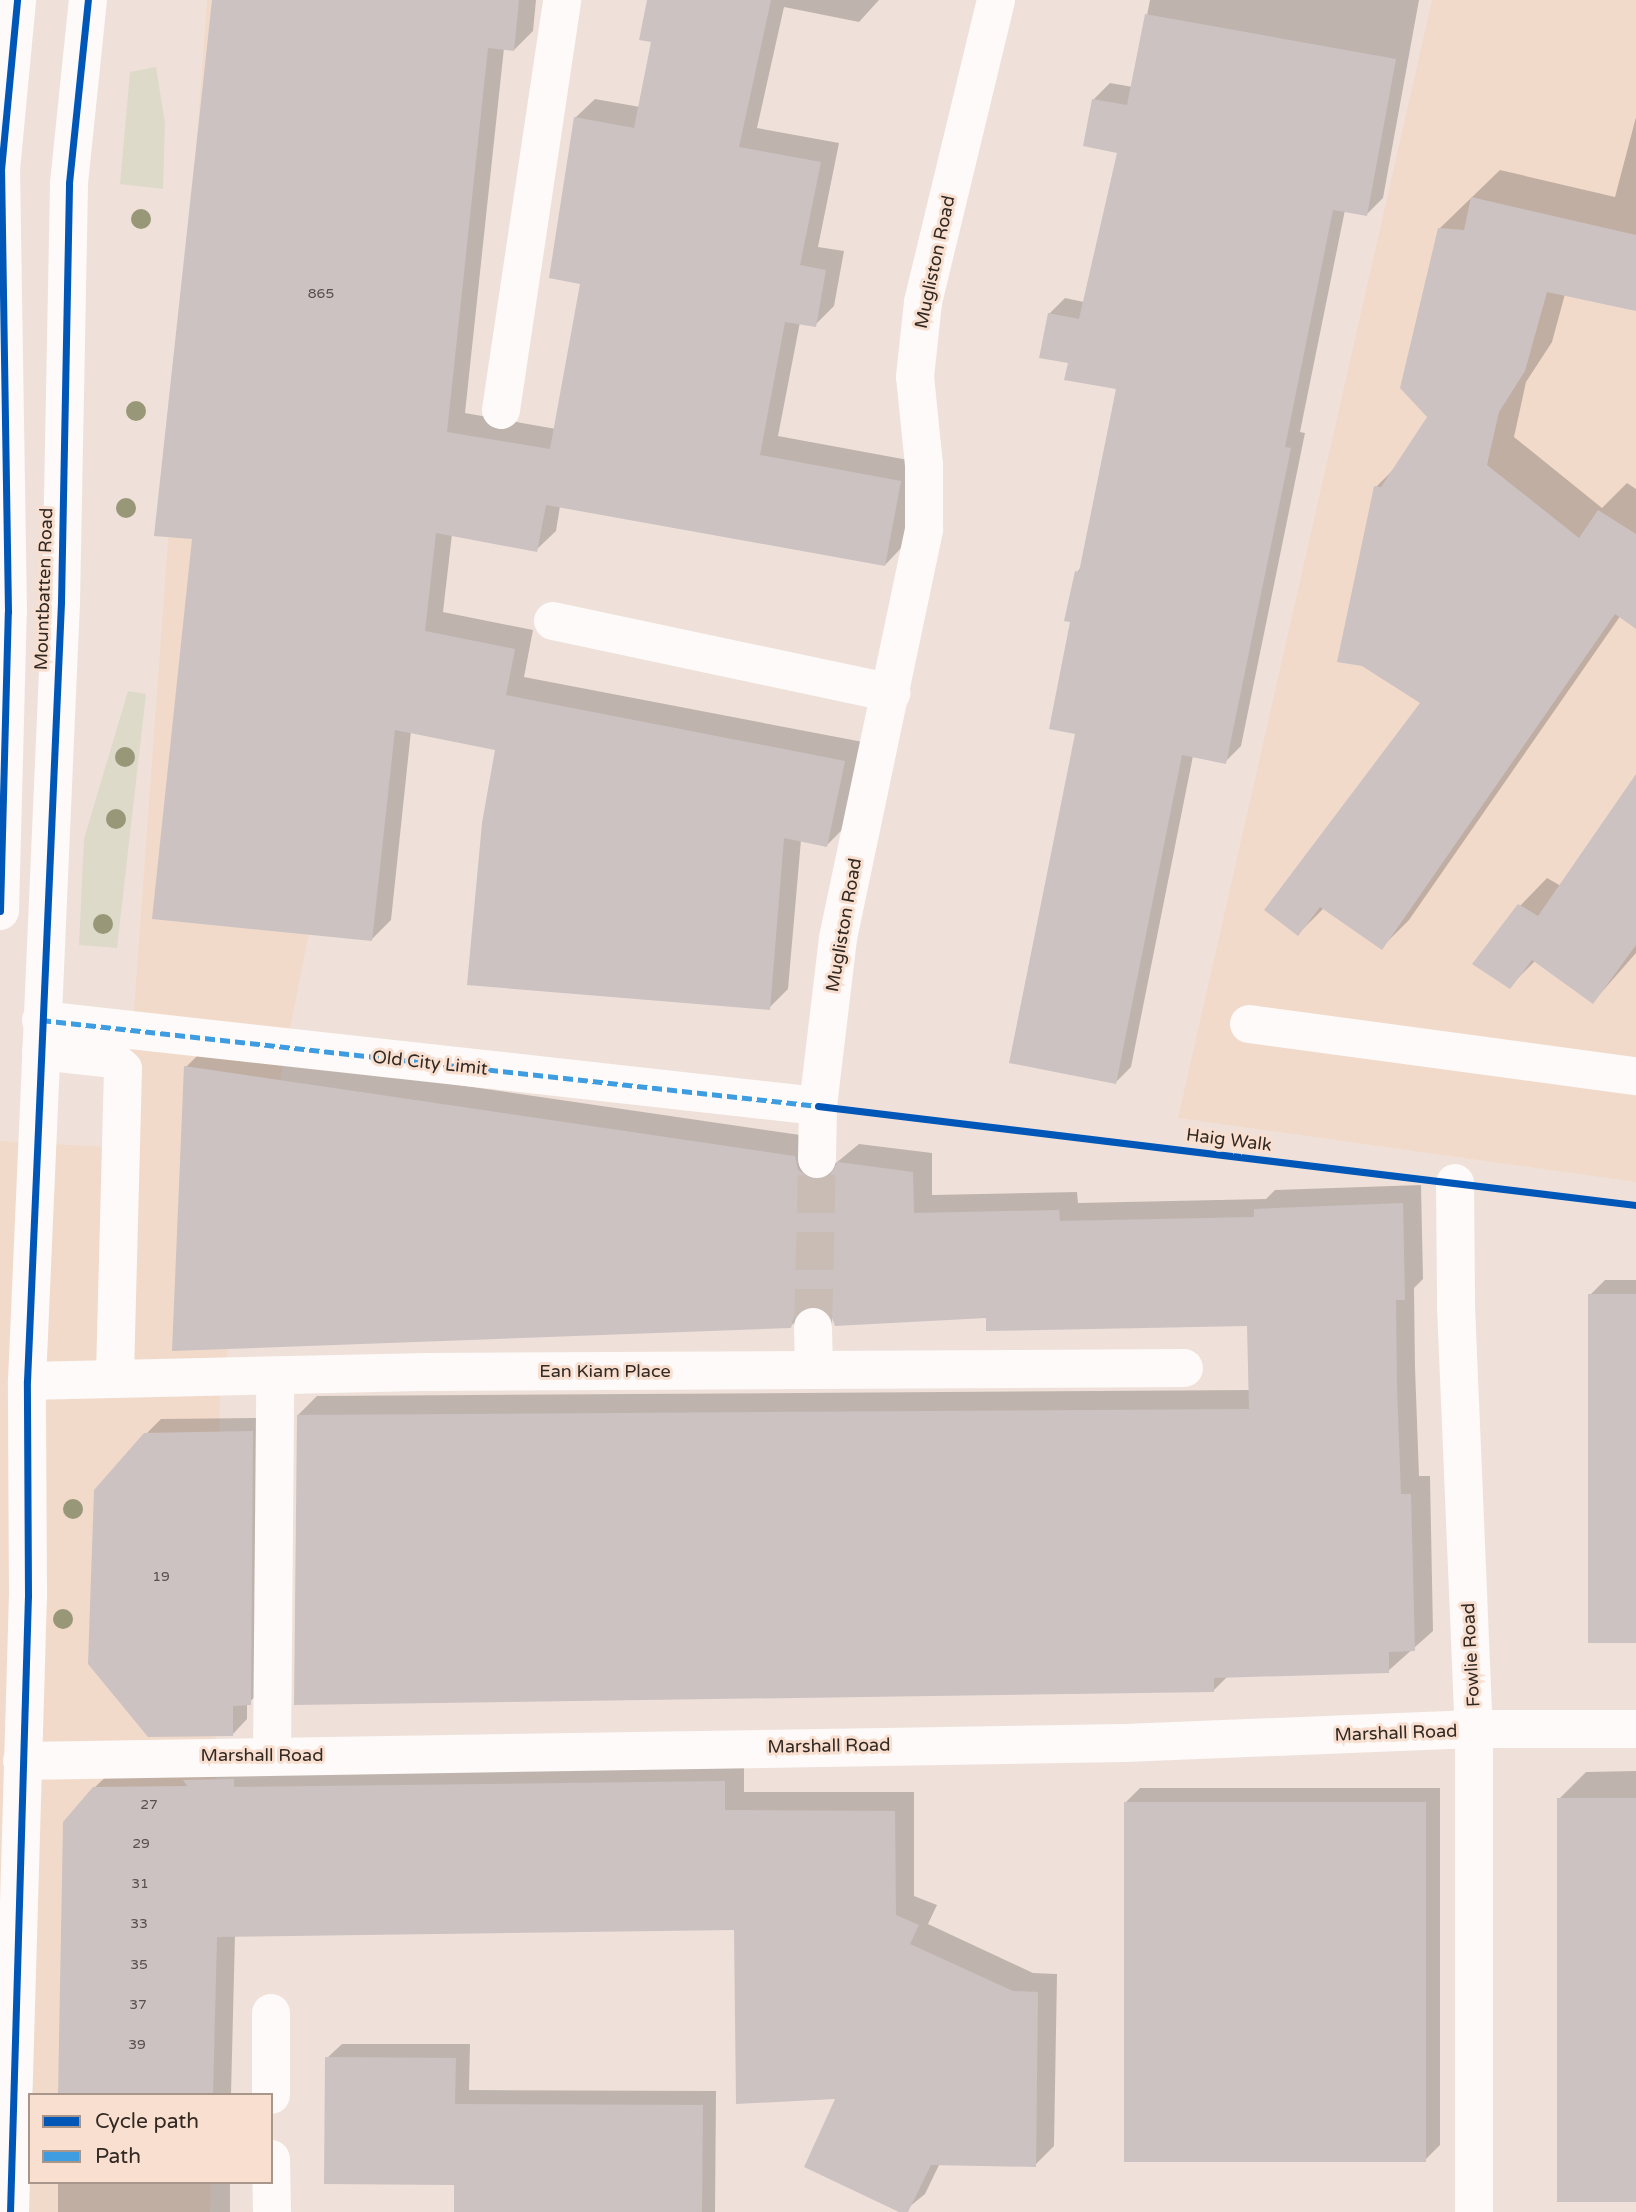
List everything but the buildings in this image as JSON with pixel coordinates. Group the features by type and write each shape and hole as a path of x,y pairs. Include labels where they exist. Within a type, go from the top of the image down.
{"street":[{"name":"Mountbatten Road","path":"0,911 9,612 1,170 17,0"},
{"name":"Mountbatten Road","path":"9,2212 28,1596 27,1381 61,602 69,183 88,0"},
{"path":"501,410 562,0"},
{"name":"Mugliston Road","path":"817,1159 818,1106 838,937 924,528 925,465 915,377 923,302 996,0"},
{"path":"553,621 891,693"},
{"path":"1249,1024 1636,1076"},
{"name":"Old City Limit","path":"41,1035 818,1106"},
{"path":"41,1035 112,1059 123,1069 115,1379"},
{"name":"Fowlie Road","path":"1455,1183 1455,1306 1474,1729 1474,2212"},
{"path":"813,1328 814,1369"},
{"name":"Ean Kiam Place","path":"27,1381 814,1369 1184,1368"},
{"path":"272,1756 275,1376"},
{"name":"Marshall Road","path":"22,1760 1125,1743 1474,1729 1636,1729"},
{"path":"271,2013 271,2093"},
{"path":"271,2184 272,2212"}],"shaded area":[{"path":"207,0 489,0 220,1392 212,2093 28,2093 28,2184 211,2184 210,2212 0,2212 0,1141 124,1148"},
{"path":"1432,0 1636,0 1636,1182 1178,1118"},
{"path":"156,67 165,123 163,189 120,184 130,72"},
{"path":"128,691 146,694 117,948 79,945 84,839"}],"tunnel":[{"path":"813,1327 817,1159"}],"marked path":[{"path":"41,1020 818,1106"}],"cycle path":[{"path":"0,911 8,612 1,170 17,0"},
{"path":"10,2212 28,1596 27,1381 61,602 69,183 88,0"},
{"name":"Haig Walk","path":"818,1106 1636,1205"}]}
